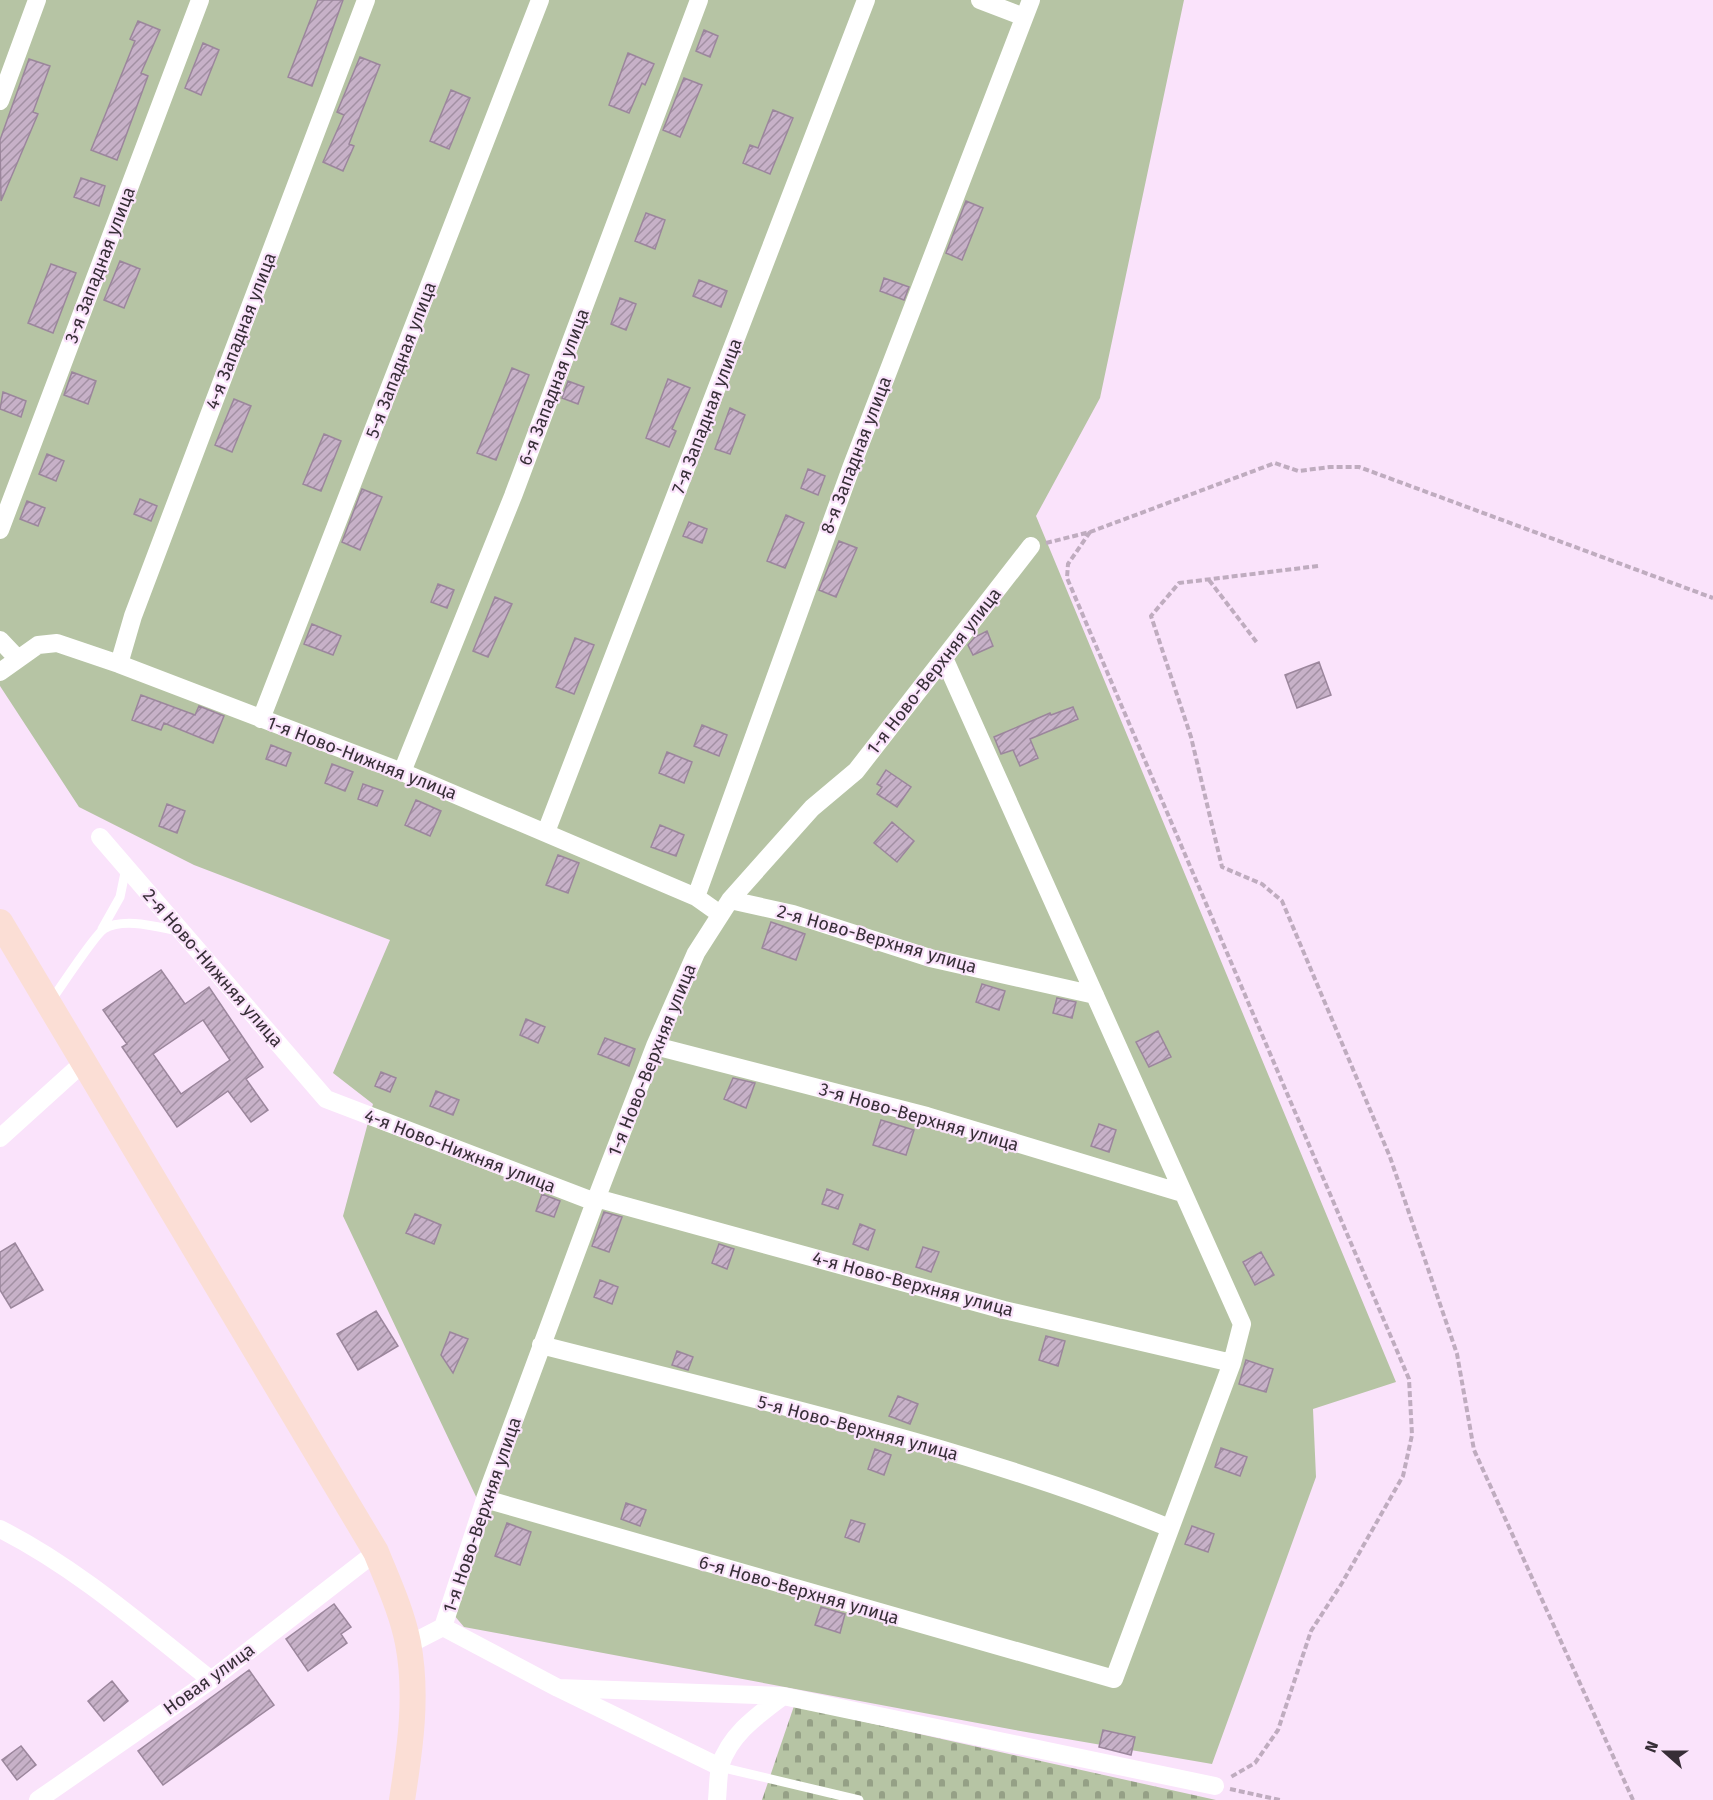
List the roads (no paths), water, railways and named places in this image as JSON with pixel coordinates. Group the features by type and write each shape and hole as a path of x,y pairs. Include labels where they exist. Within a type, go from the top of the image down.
{"main road":[{"path":"0,922 376,1552 401,1617 408,1645 411,1734 402,1800"}],"street":[{"path":"0,100 37,0"},
{"name":"3-я Западная улица","path":"0,530 200,0"},
{"name":"4-я Западная улица","path":"119,664 133,616 366,0"},
{"name":"5-я Западная улица","path":"261,719 540,0"},
{"name":"6-я Западная улица","path":"402,772 513,496 699,0"},
{"name":"7-я Западная улица","path":"546,832 866,0"},
{"path":"980,0 1027,8"},
{"name":"8-я Западная улица","path":"696,897 851,468 1027,8"},
{"name":"1-я Ново-Верхняя улица","path":"408,1645 443,1627 485,1499 595,1200 655,1046 696,953 725,907 812,808 856,771 1030,546"},
{"path":"0,639 18,659"},
{"name":"1-я Ново-Нижняя улица","path":"0,672 38,645 57,643 119,664 402,772 696,897 725,907"},
{"path":"944,658 1242,1324 1232,1363 1170,1528"},
{"name":"2-я Ново-Нижняя улица","path":"100,837 326,1099"},
{"name":"2-я Ново-Верхняя улица","path":"725,907 793,914 930,958 1095,995"},
{"name":"3-я Ново-Верхняя улица","path":"655,1046 927,1116 1182,1193"},
{"path":"0,1138 84,1062"},
{"name":"4-я Ново-Нижняя улица","path":"326,1099 595,1200"},
{"name":"4-я Ново-Верхняя улица","path":"595,1200 1004,1310 1232,1363"},
{"name":"5-я Ново-Верхняя улица","path":"541,1344 987,1463 1100,1500 1170,1528"},
{"name":"6-я Ново-Верхняя улица","path":"485,1499 1114,1679 1170,1528"},
{"path":"0,1530 38,1548 211,1680"},
{"name":"Новая улица","path":"38,1800 211,1680 376,1552"},
{"path":"443,1627 558,1688 720,1767"},
{"path":"558,1688 783,1696 1215,1786"},
{"path":"717,1800 720,1767 730,1746 749,1721 783,1696"}],"lane":[{"path":"49,1004 102,929 120,897 126,867"},
{"path":"102,929 120,924 148,925 182,932"},
{"path":"720,1767 859,1800"}]}
